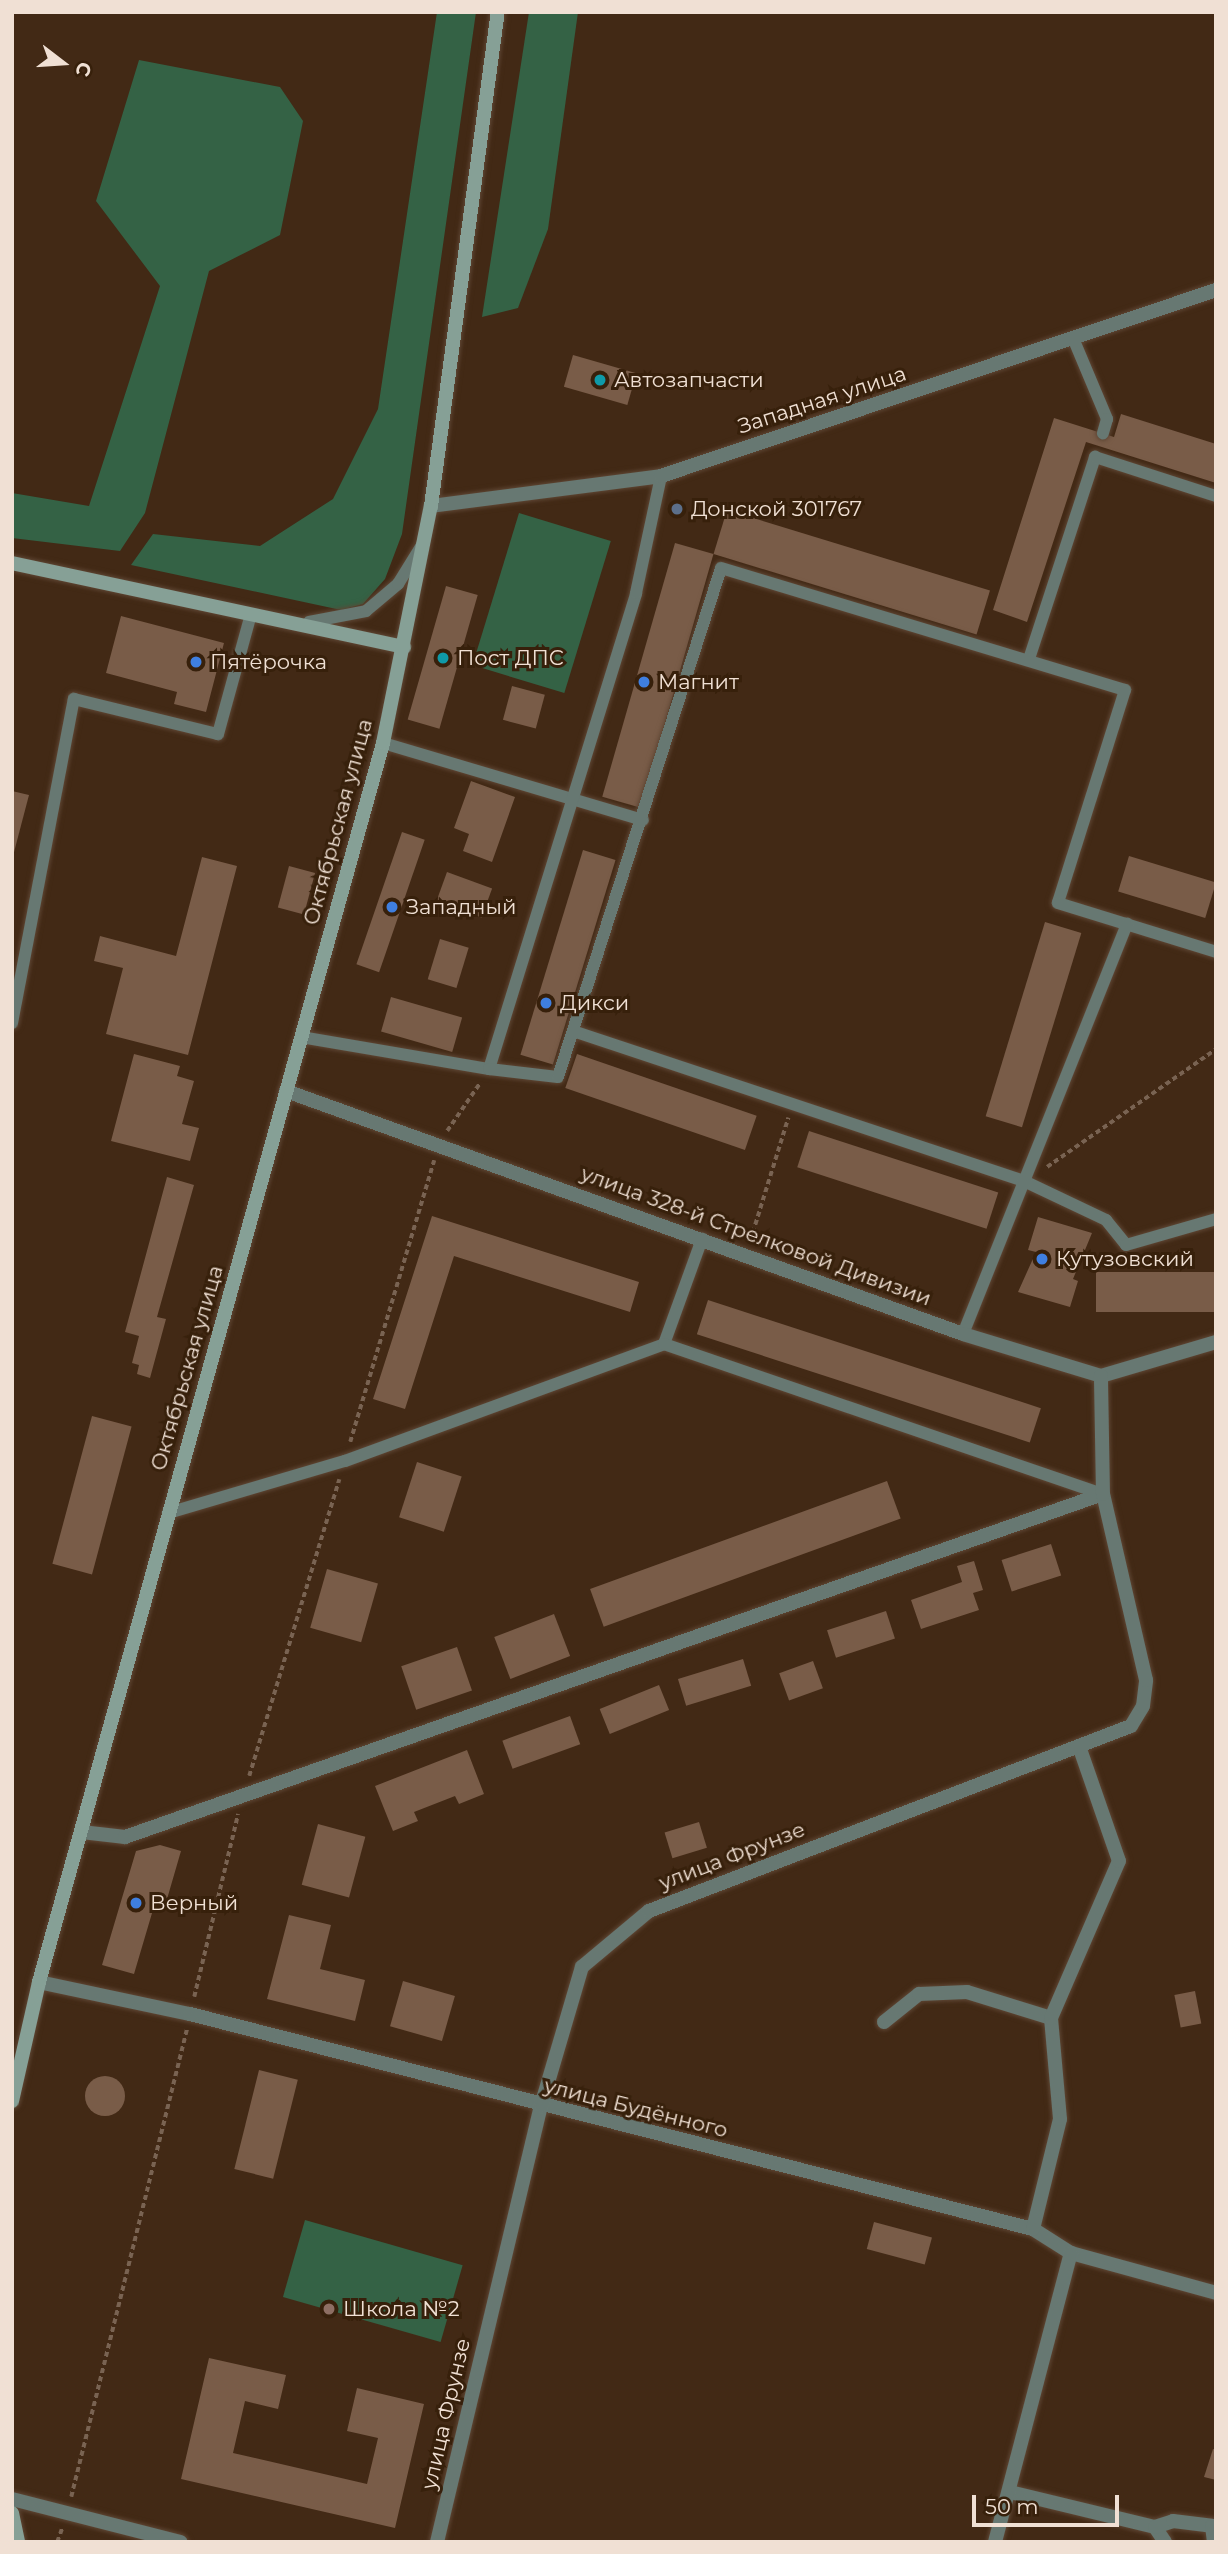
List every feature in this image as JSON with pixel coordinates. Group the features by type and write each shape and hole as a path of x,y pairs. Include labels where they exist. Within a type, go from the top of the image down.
{"main road":[{"name":"Октябрьская улица","path":"12,2101 39,1982 383,743 431,506 498,12"},
{"path":"12,563 404,648"},
{"path":"12,2513 19,2542"}],"street":[{"name":"Западная улица","path":"431,506 661,476 1216,290"},
{"name":"улица 328-й Стрелковой Дивизии","path":"286,1091 963,1334 1101,1376"},
{"path":"1101,1376 1216,1342"},
{"name":"улица Фрунзе","path":"437,2542 541,2106 582,1967 649,1911 1131,1726 1143,1706 1146,1680 1103,1494 1101,1376"},
{"path":"82,1832 125,1837 1103,1494"},
{"path":"1032,2229 1060,2119 1051,2018 1119,1861 1079,1746"},
{"name":"улица Будённого","path":"39,1982 1032,2229 1071,2253 1216,2293"},
{"path":"884,2022 919,1994 967,1992 1051,2018"},
{"path":"995,2542 1071,2253"},
{"path":"1010,2492 1155,2527 1198,2522 1212,2526 1214,2542"},
{"path":"12,2499 181,2542"},
{"path":"1155,2527 1165,2542"}],"lane":[{"path":"1028,659 1107,419 1073,338"},
{"path":"1099,445 1216,496"},
{"path":"489,1069 636,593 661,476"},
{"path":"276,620 327,623 366,611 398,584 424,542"},
{"path":"301,1037 489,1069 558,1077 576,1032 721,568 1125,690 1058,903 1216,952"},
{"path":"12,1023 74,699 218,734 251,614"},
{"path":"383,743 643,820"},
{"path":"963,1334 1127,925"},
{"path":"576,1032 1026,1182 1106,1220 1126,1245 1216,1219"},
{"path":"664,1344 702,1239"},
{"path":"168,1513 345,1461 664,1344 1103,1494"}],"path":[{"path":"1026,1182 1216,1049"},
{"path":"746,1255 792,1102"}],"green space":[{"path":"437,12 476,12 402,534 385,579 363,604 341,610 131,565 153,534 260,546 333,499 378,409"},
{"path":"529,12 578,12 548,229 518,308 482,317"},
{"path":"139,60 280,87 303,121 280,235 209,271 145,513 120,551 12,538 12,493 89,506 160,286 96,201"},
{"path":"519,513 611,541 564,693 473,665"},
{"path":"305,2220 463,2265 441,2342 283,2297"}],"building":[{"name":"Автозапчасти","path":"573,355 636,373 627,405 564,387"},
{"path":"1121,414 1216,444 1216,483 1086,442 1027,622 993,610 1054,418 1114,437"},
{"path":"727,510 990,590 977,634 714,554"},
{"path":"675,543 713,554 641,808 602,797"},
{"name":"Пост ДПС","path":"446,586 478,595 439,729 408,720"},
{"path":"121,616 224,643 206,712 174,704 177,692 106,673"},
{"path":"512,686 545,695 536,729 503,720"},
{"path":"471,781 515,797 492,862 463,851 469,834 454,828"},
{"path":"12,791 29,795 13,856 12,856"},
{"path":"402,832 425,840 379,972 356,964"},
{"path":"583,850 616,860 553,1065 520,1055"},
{"path":"1129,856 1216,883 1205,918 1118,891"},
{"path":"202,857 237,866 188,1055 106,1034 123,968 94,961 100,936 176,956"},
{"path":"289,866 315,873 304,915 278,908"},
{"path":"447,872 492,888 482,918 436,901"},
{"path":"1045,922 1081,933 1022,1127 986,1116"},
{"path":"440,939 469,948 456,988 428,979"},
{"path":"391,997 462,1017 452,1052 381,1032"},
{"path":"134,1054 180,1066 177,1076 194,1081 182,1124 199,1128 190,1161 111,1141"},
{"path":"577,1054 757,1116 745,1150 565,1088"},
{"path":"809,1131 998,1192 987,1229 797,1167"},
{"path":"167,1177 194,1185 157,1317 166,1319 150,1378 137,1374 139,1365 132,1363 139,1336 125,1332"},
{"path":"432,1216 639,1282 630,1312 454,1256 405,1409 373,1399"},
{"path":"1038,1217 1092,1233 1073,1279 1078,1281 1070,1307 1018,1292 1036,1252 1028,1250"},
{"path":"1096,1272 1216,1272 1216,1312 1096,1312"},
{"path":"708,1300 1041,1408 1030,1442 697,1334"},
{"path":"92,1416 132,1427 92,1574 52,1564"},
{"path":"417,1462 462,1477 444,1532 399,1517"},
{"path":"887,1481 901,1519 604,1627 590,1589"},
{"path":"1051,1544 1061,1575 1012,1591 1002,1560"},
{"path":"974,1561 983,1590 973,1593 979,1610 921,1629 911,1600 962,1582 957,1566"},
{"path":"327,1569 378,1584 361,1642 310,1628"},
{"path":"886,1611 895,1639 836,1658 827,1630"},
{"path":"554,1614 570,1656 510,1679 494,1637"},
{"path":"457,1647 472,1690 416,1710 401,1666"},
{"path":"743,1659 751,1686 686,1706 678,1679"},
{"path":"813,1661 823,1688 789,1701 779,1673"},
{"path":"659,1685 669,1710 610,1734 600,1709"},
{"path":"570,1716 580,1744 513,1769 502,1741"},
{"path":"467,1750 484,1794 459,1804 455,1796 414,1812 418,1821 393,1831 375,1786"},
{"path":"699,1822 707,1848 672,1858 665,1833"},
{"path":"318,1824 365,1837 349,1898 302,1885"},
{"path":"160,1845 181,1851 165,1906 155,1903 134,1974 102,1965 136,1851"},
{"path":"289,1915 331,1925 320,1969 365,1980 355,2021 267,1999"},
{"path":"403,1981 455,1996 442,2041 390,2026"},
{"path":"1195,1991 1201,2023 1181,2027 1174,1995"},
{"path":"259,2070 298,2080 273,2179 234,2169"},
{"path":"105,2076 119,2082 125,2096 119,2110 105,2116 91,2110 85,2096 91,2082"},
{"path":"874,2222 932,2238 925,2265 867,2249"},
{"path":"209,2358 286,2375 278,2409 245,2401 233,2453 367,2484 378,2438 347,2431 357,2388 424,2404 395,2528 181,2479"},
{"path":"1213,2449 1216,2450 1216,2480 1204,2477"}],"place":[{"name":"Автозапчасти","path":"600,380"},
{"name":"Донской 301767","path":"677,509"},
{"name":"Пост ДПС","path":"443,658"},
{"name":"Пятёрочка","path":"196,662"},
{"name":"Магнит","path":"644,682"},
{"name":"Западный","path":"392,907"},
{"name":"Дикси","path":"546,1003"},
{"name":"Кутузовский","path":"1042,1259"},
{"name":"Верный","path":"136,1903"},
{"name":"Школа №2","path":"329,2309"}]}
